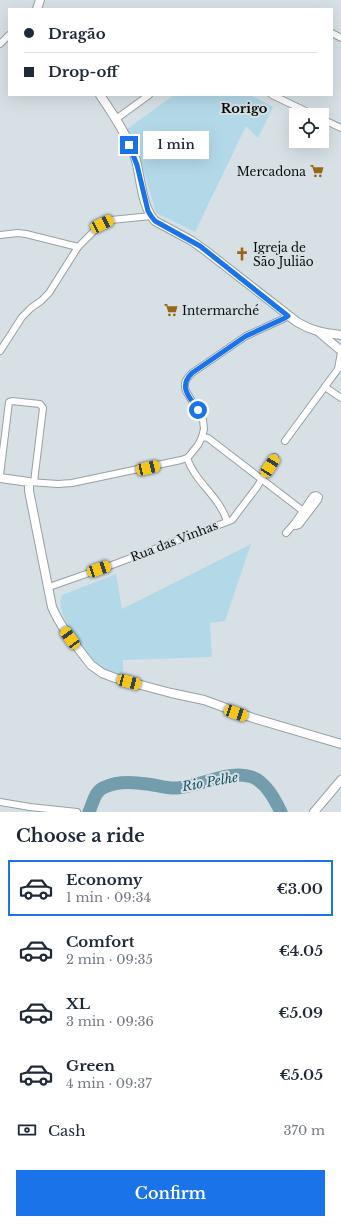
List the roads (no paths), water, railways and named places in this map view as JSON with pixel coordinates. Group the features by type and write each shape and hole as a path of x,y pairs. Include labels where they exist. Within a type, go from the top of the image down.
{"street":[{"path":"0,44 8,36"},
{"path":"101,96 116,119 135,157 146,205 151,216 160,225 192,241 288,316 327,338 340,351"},
{"path":"116,119 148,96"},
{"path":"274,96 299,108"},
{"path":"329,122 341,128"},
{"path":"0,351 22,317 31,308 42,301 52,290 78,247 96,229 111,220 151,216"},
{"path":"0,235 18,233 26,234 78,247"},
{"path":"288,316 246,336 187,378 185,382 186,391 203,420 204,426 202,437 187,458 148,468 79,482 58,484 31,482 0,476 9,402 40,404 43,408 31,482 29,491 52,607 60,623 91,665 102,673 115,678 204,700 253,718 341,744"},
{"path":"285,441 339,368 340,351 338,341 341,336 317,332"},
{"path":"324,387 341,398"},
{"path":"202,437 208,438 303,511"},
{"path":"227,521 234,517 262,479 275,457"},
{"name":"Rua das Vinhas","path":"49,587 112,565 227,521 225,513 219,504 195,476 187,458"},
{"path":"286,533 314,496 318,495 318,500 299,525 294,526 294,524"},
{"path":"314,812 341,780"},
{"path":"0,802 77,812"}],"waterway":[{"name":"Rio Pelhe","path":"89,812 99,791 110,785 126,782 177,788 234,775 243,775 257,779 270,792 281,812"}],"place":[{"name":"Mercadona","path":"317,171"},
{"name":"Igreja de São Julião","path":"242,254"},
{"name":"Intermarché","path":"171,310"}],"district":[{"name":"Rorigo","path":"244,108"}]}
